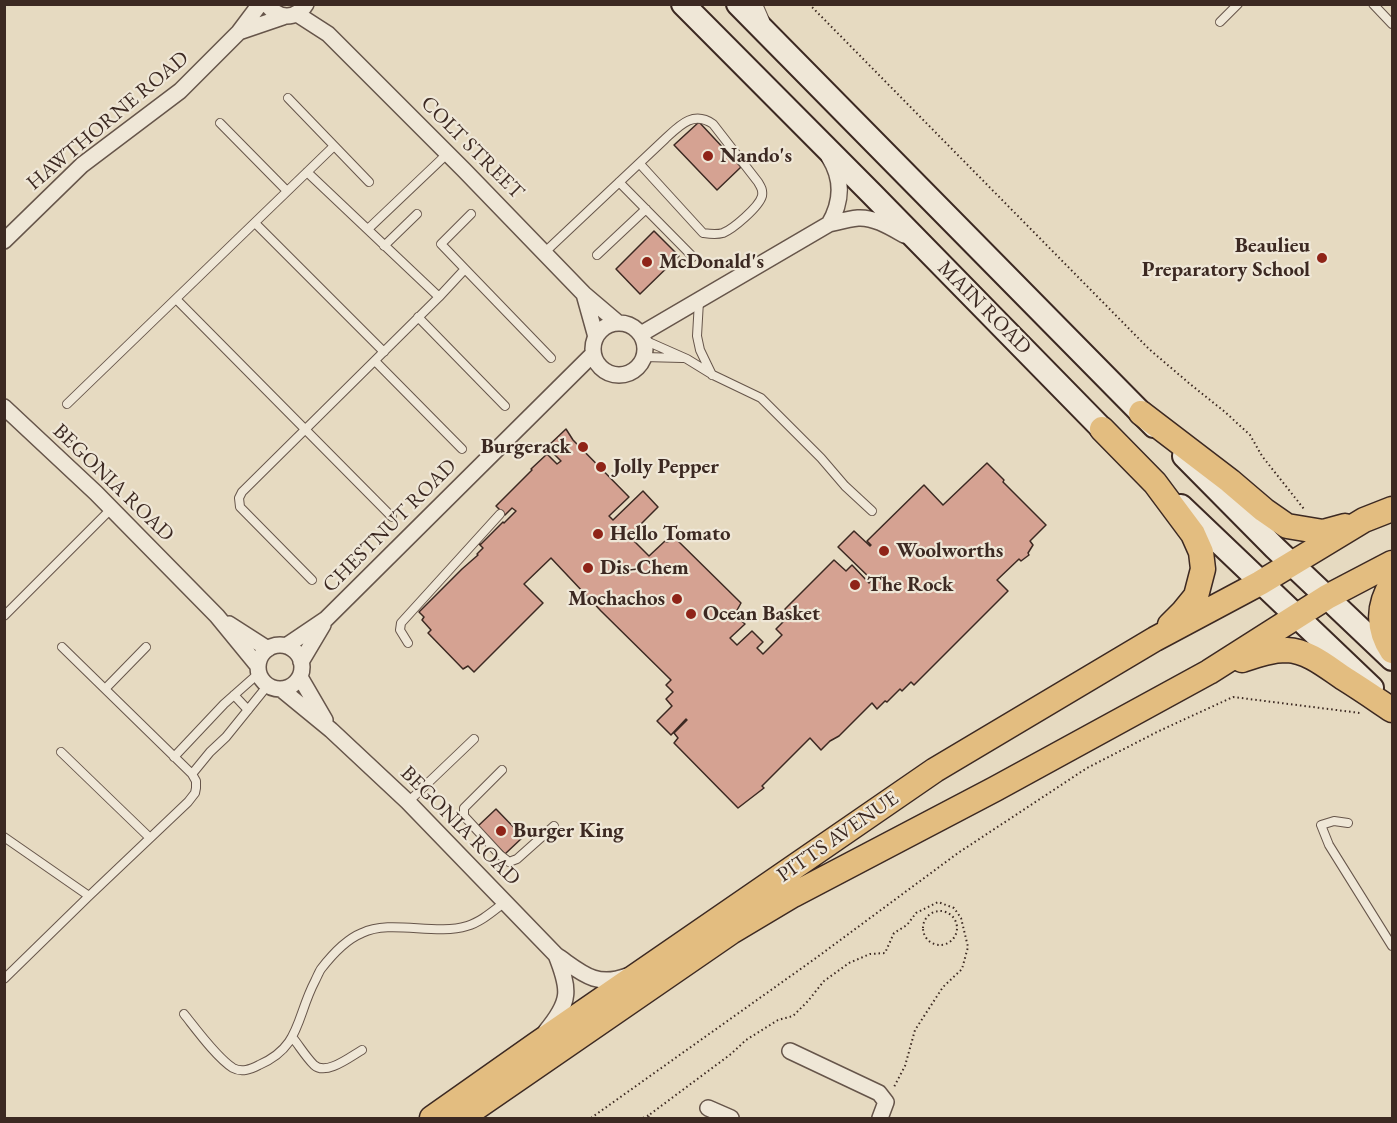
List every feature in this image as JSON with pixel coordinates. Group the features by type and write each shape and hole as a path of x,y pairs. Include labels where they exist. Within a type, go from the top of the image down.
{"main road":[{"name":"MAIN ROAD","path":"683,4 1102,429 1296,617 1385,710"},
{"name":"MAIN ROAD","path":"738,4 1141,413 1392,659"},
{"path":"1141,413 1287,526 1323,532 1392,509"},
{"path":"1102,429 1155,483 1193,534 1201,552 1203,570 1196,596 1155,639"},
{"path":"1260,583 1364,520"},
{"path":"1296,617 1327,597 1392,563"},
{"name":"PITTS AVENUE","path":"432,1119 934,770 1155,639 1260,583"},
{"path":"1392,583 1382,602 1382,625 1392,651"},
{"name":"PITTS AVENUE","path":"461,1119 731,932 784,900 995,789 1209,672 1296,617"},
{"path":"1209,672 1261,654 1289,650 1299,652 1315,659 1385,710"}],"street":[{"name":"HAWTHORNE ROAD","path":"4,241 82,165 180,91 239,32 260,4"},
{"path":"267,4 276,14 299,10"},
{"name":"HAWTHORNE ROAD","path":"239,32 299,10"},
{"name":"COLT STREET","path":"299,10 328,34 584,294 617,322"},
{"path":"820,141 833,163 840,182 840,198 829,224"},
{"path":"642,337 829,224 859,218 870,220 884,224 922,245"},
{"name":"COLT STREET","path":"584,294 596,337"},
{"path":"617,322 633,327 642,337 645,349 640,365 634,371 617,375 602,369 593,354 596,337 604,327 617,322"},
{"name":"CHESTNUT ROAD","path":"286,646 326,619 593,354"},
{"name":"CHESTNUT ROAD","path":"561,386 602,369"},
{"name":"BEGONIA ROAD","path":"4,407 111,509 217,616 267,678 331,730 408,802 556,955"},
{"name":"BEGONIA ROAD","path":"217,616 268,649"},
{"name":"CHESTNUT ROAD","path":"300,669 326,619"},
{"path":"274,646 286,646 298,654 300,669 295,683 289,687 267,678 263,653 268,649 274,646"},
{"name":"BEGONIA ROAD","path":"300,669 331,730"},
{"path":"556,955 596,980 623,978 649,968"},
{"path":"537,1044 555,1021 566,995 566,981 556,955"},
{"path":"790,1051 879,1093 885,1102 880,1119"},
{"path":"708,1108 731,1119"}],"lane":[{"path":"758,4 775,42"},
{"path":"1220,22 1238,4"},
{"path":"1378,6 1392,24"},
{"path":"288,98 369,182"},
{"path":"545,252 677,128 693,118 714,124 758,182 762,190 761,198 753,209 734,226 722,233 712,235 703,233 640,164"},
{"path":"220,123 287,191"},
{"path":"67,404 334,146"},
{"path":"368,229 447,153"},
{"path":"307,172 439,297"},
{"path":"619,182 693,257"},
{"path":"597,255 646,209"},
{"path":"384,246 417,214"},
{"path":"471,214 441,244 551,358"},
{"path":"255,223 384,352"},
{"path":"312,580 240,507 239,498 242,492 465,269"},
{"path":"176,299 392,517"},
{"path":"699,301 697,336 700,350 713,375"},
{"path":"418,317 505,406"},
{"path":"642,337 687,358 713,375 761,398 872,512"},
{"path":"644,357 687,358"},
{"path":"375,361 462,449"},
{"path":"4,616 111,509"},
{"path":"408,643 400,630 401,622 500,514"},
{"path":"105,689 146,646"},
{"path":"4,979 195,793 196,781 192,774 62,647"},
{"path":"174,757 234,695 267,678"},
{"path":"192,774 248,710 267,678"},
{"path":"234,695 248,710"},
{"path":"408,802 474,739"},
{"path":"62,752 150,838"},
{"path":"502,770 464,808 464,816 500,855 509,862 517,859 554,826"},
{"path":"1348,824 1334,821 1321,825 1329,845 1392,946"},
{"path":"4,837 89,896"},
{"path":"184,1014 225,1062 236,1070 248,1070 271,1060 293,1038 308,995 321,969 348,940 364,932 382,928 450,929 466,926 480,921 505,902"},
{"path":"293,1038 316,1067 324,1070 362,1050"}],"path":[{"path":"809,4 1149,349 1250,435 1262,456 1323,532"},
{"path":"591,1119 958,853 1087,768 1159,730 1233,697 1385,710"},
{"path":"644,1119 731,1054 746,1040 778,1020 792,1016 824,981 849,963 870,954 885,953 894,933 907,925 916,913 939,903 954,908 961,918 968,947 962,969 943,987 915,1030 905,1066 885,1102"},
{"path":"930,905 934,912"},
{"path":"940,911 951,914 955,919 957,931 956,936 947,944 941,945 930,942 923,931 923,925 934,912 940,911"},
{"path":"957,931 965,931"}],"building":[{"name":"Nando's","path":"699,122 741,167 717,190 674,145"},
{"name":"McDonald's","path":"654,231 679,256 640,294 616,269"},
{"path":"566,429 573,440 629,497 609,516 613,520 643,491 658,507 629,536 649,556 665,541 676,539 741,603 736,616 745,624 730,638 737,645 752,631 763,642 757,648 763,654 782,635 776,629 790,615 785,609 834,560 846,571 852,565 869,583 872,580 838,547 854,531 870,546 867,541 924,485 943,505 987,463 1046,525 1030,541 1033,545 1029,555 1021,561 1019,559 997,580 1008,591 914,685 911,682 902,691 900,689 877,709 872,703 839,736 821,750 810,738 762,786 764,788 738,808 674,743 678,738 674,733 687,720 671,735 657,721 672,706 666,699 673,692 666,685 671,680 551,558 524,584 543,603 474,672 468,666 463,669 428,633 431,630 422,620 424,617 419,612 478,555 483,548 479,544 516,511 512,508 505,515 496,506 547,454 557,464 561,461 547,447"},
{"name":"Burger King","path":"496,809 523,837 505,854 478,826"}],"place":[{"name":"Nando's","path":"708,156"},
{"name":"Beaulieu Preparatory School","path":"1322,258"},
{"name":"McDonald's","path":"647,262"},
{"name":"Burgerack","path":"583,447"},
{"name":"Jolly Pepper","path":"601,467"},
{"name":"Hello Tomato","path":"598,534"},
{"name":"Woolworths","path":"884,551"},
{"name":"Dis-Chem","path":"588,568"},
{"name":"The Rock","path":"855,585"},
{"name":"Mochachos","path":"677,599"},
{"name":"Ocean Basket","path":"691,614"},
{"name":"Burger King","path":"501,831"}]}
